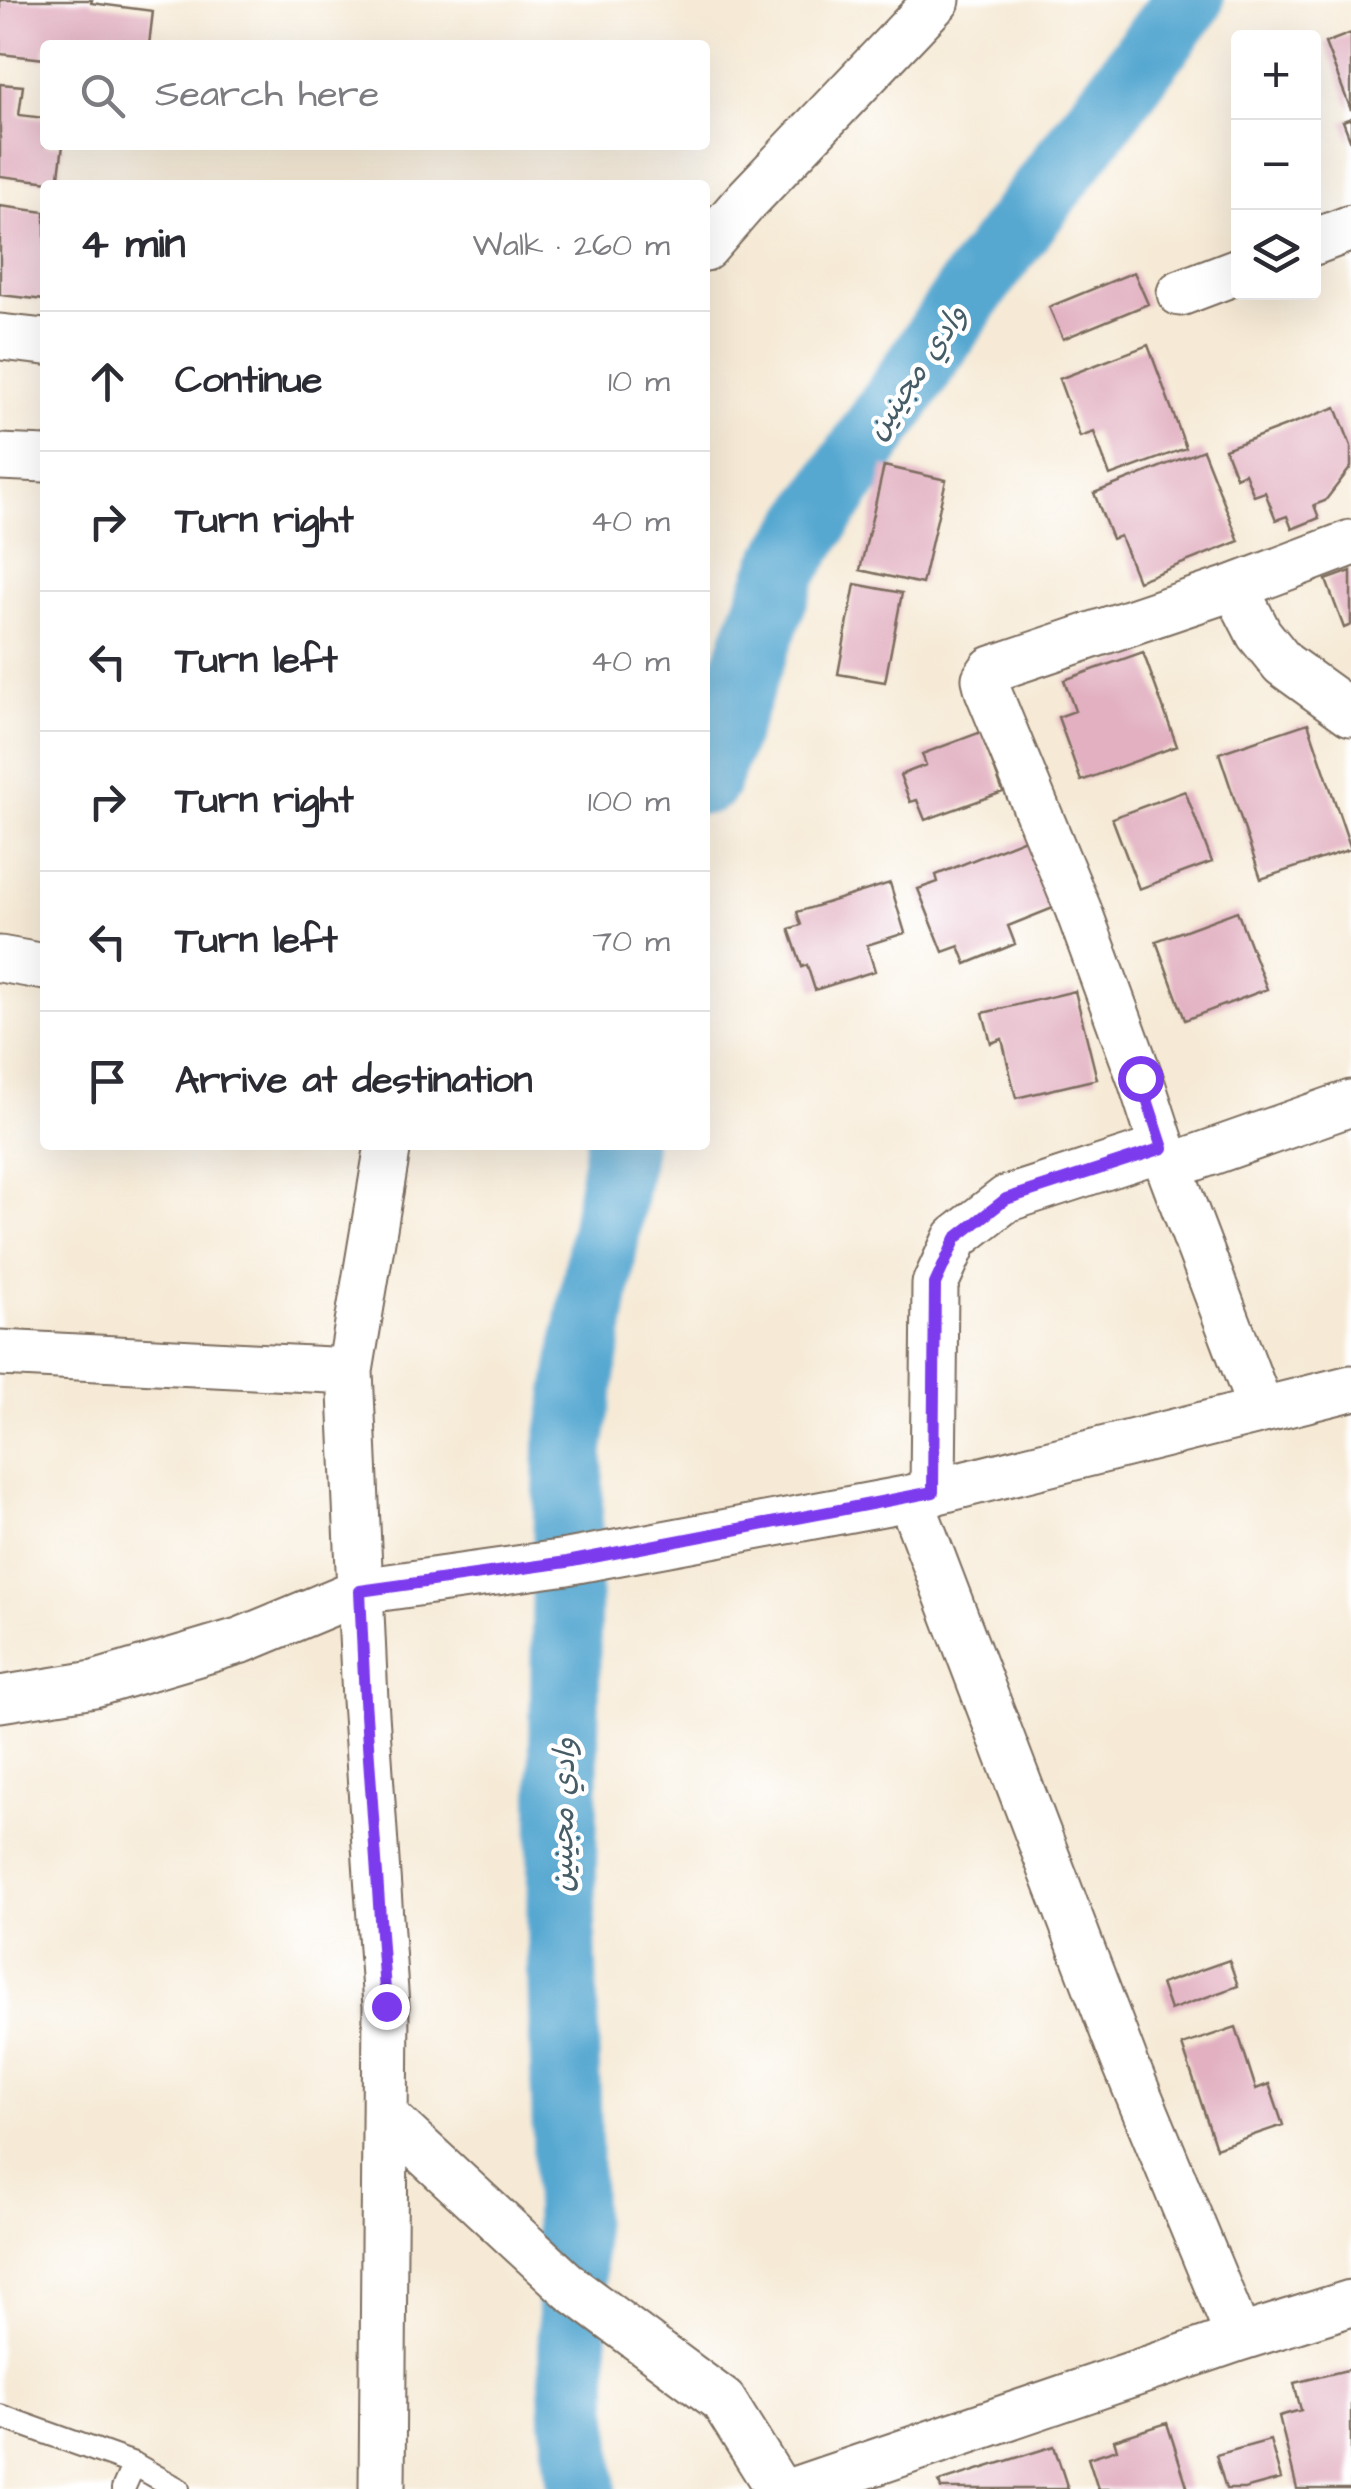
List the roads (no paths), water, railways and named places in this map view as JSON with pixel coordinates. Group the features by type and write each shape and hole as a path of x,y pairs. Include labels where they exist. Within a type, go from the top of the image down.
{"street":[{"path":"710,242 938,0"},
{"path":"1321,239 1351,228"},
{"path":"1180,293 1231,274"},
{"path":"0,336 40,341"},
{"path":"0,457 40,459"},
{"path":"1261,1410 1078,909 985,678 992,669 1351,543"},
{"path":"1234,587 1260,634 1283,664 1351,713"},
{"path":"0,960 40,966"},
{"path":"1239,2338 1124,2060 922,1495 935,1284 956,1238 1006,1199 1351,1103"},
{"path":"382,2489 386,2006 365,1700 350,1372 387,1150"},
{"path":"0,1352 350,1372"},
{"path":"0,1699 94,1684 242,1640 360,1591 567,1562 922,1495 1351,1388"},
{"path":"385,2116 572,2289 722,2401 778,2489"},
{"path":"797,2489 1351,2303"}],"lane":[{"path":"0,2416 134,2464 178,2489"},
{"path":"124,2489 134,2464"}],"waterway":[{"name":"وادي مجينين","path":"710,767 784,568 970,291 1189,0"},
{"name":"وادي مجينين","path":"582,2489 575,2418 561,1930 569,1447 619,1150"}]}
